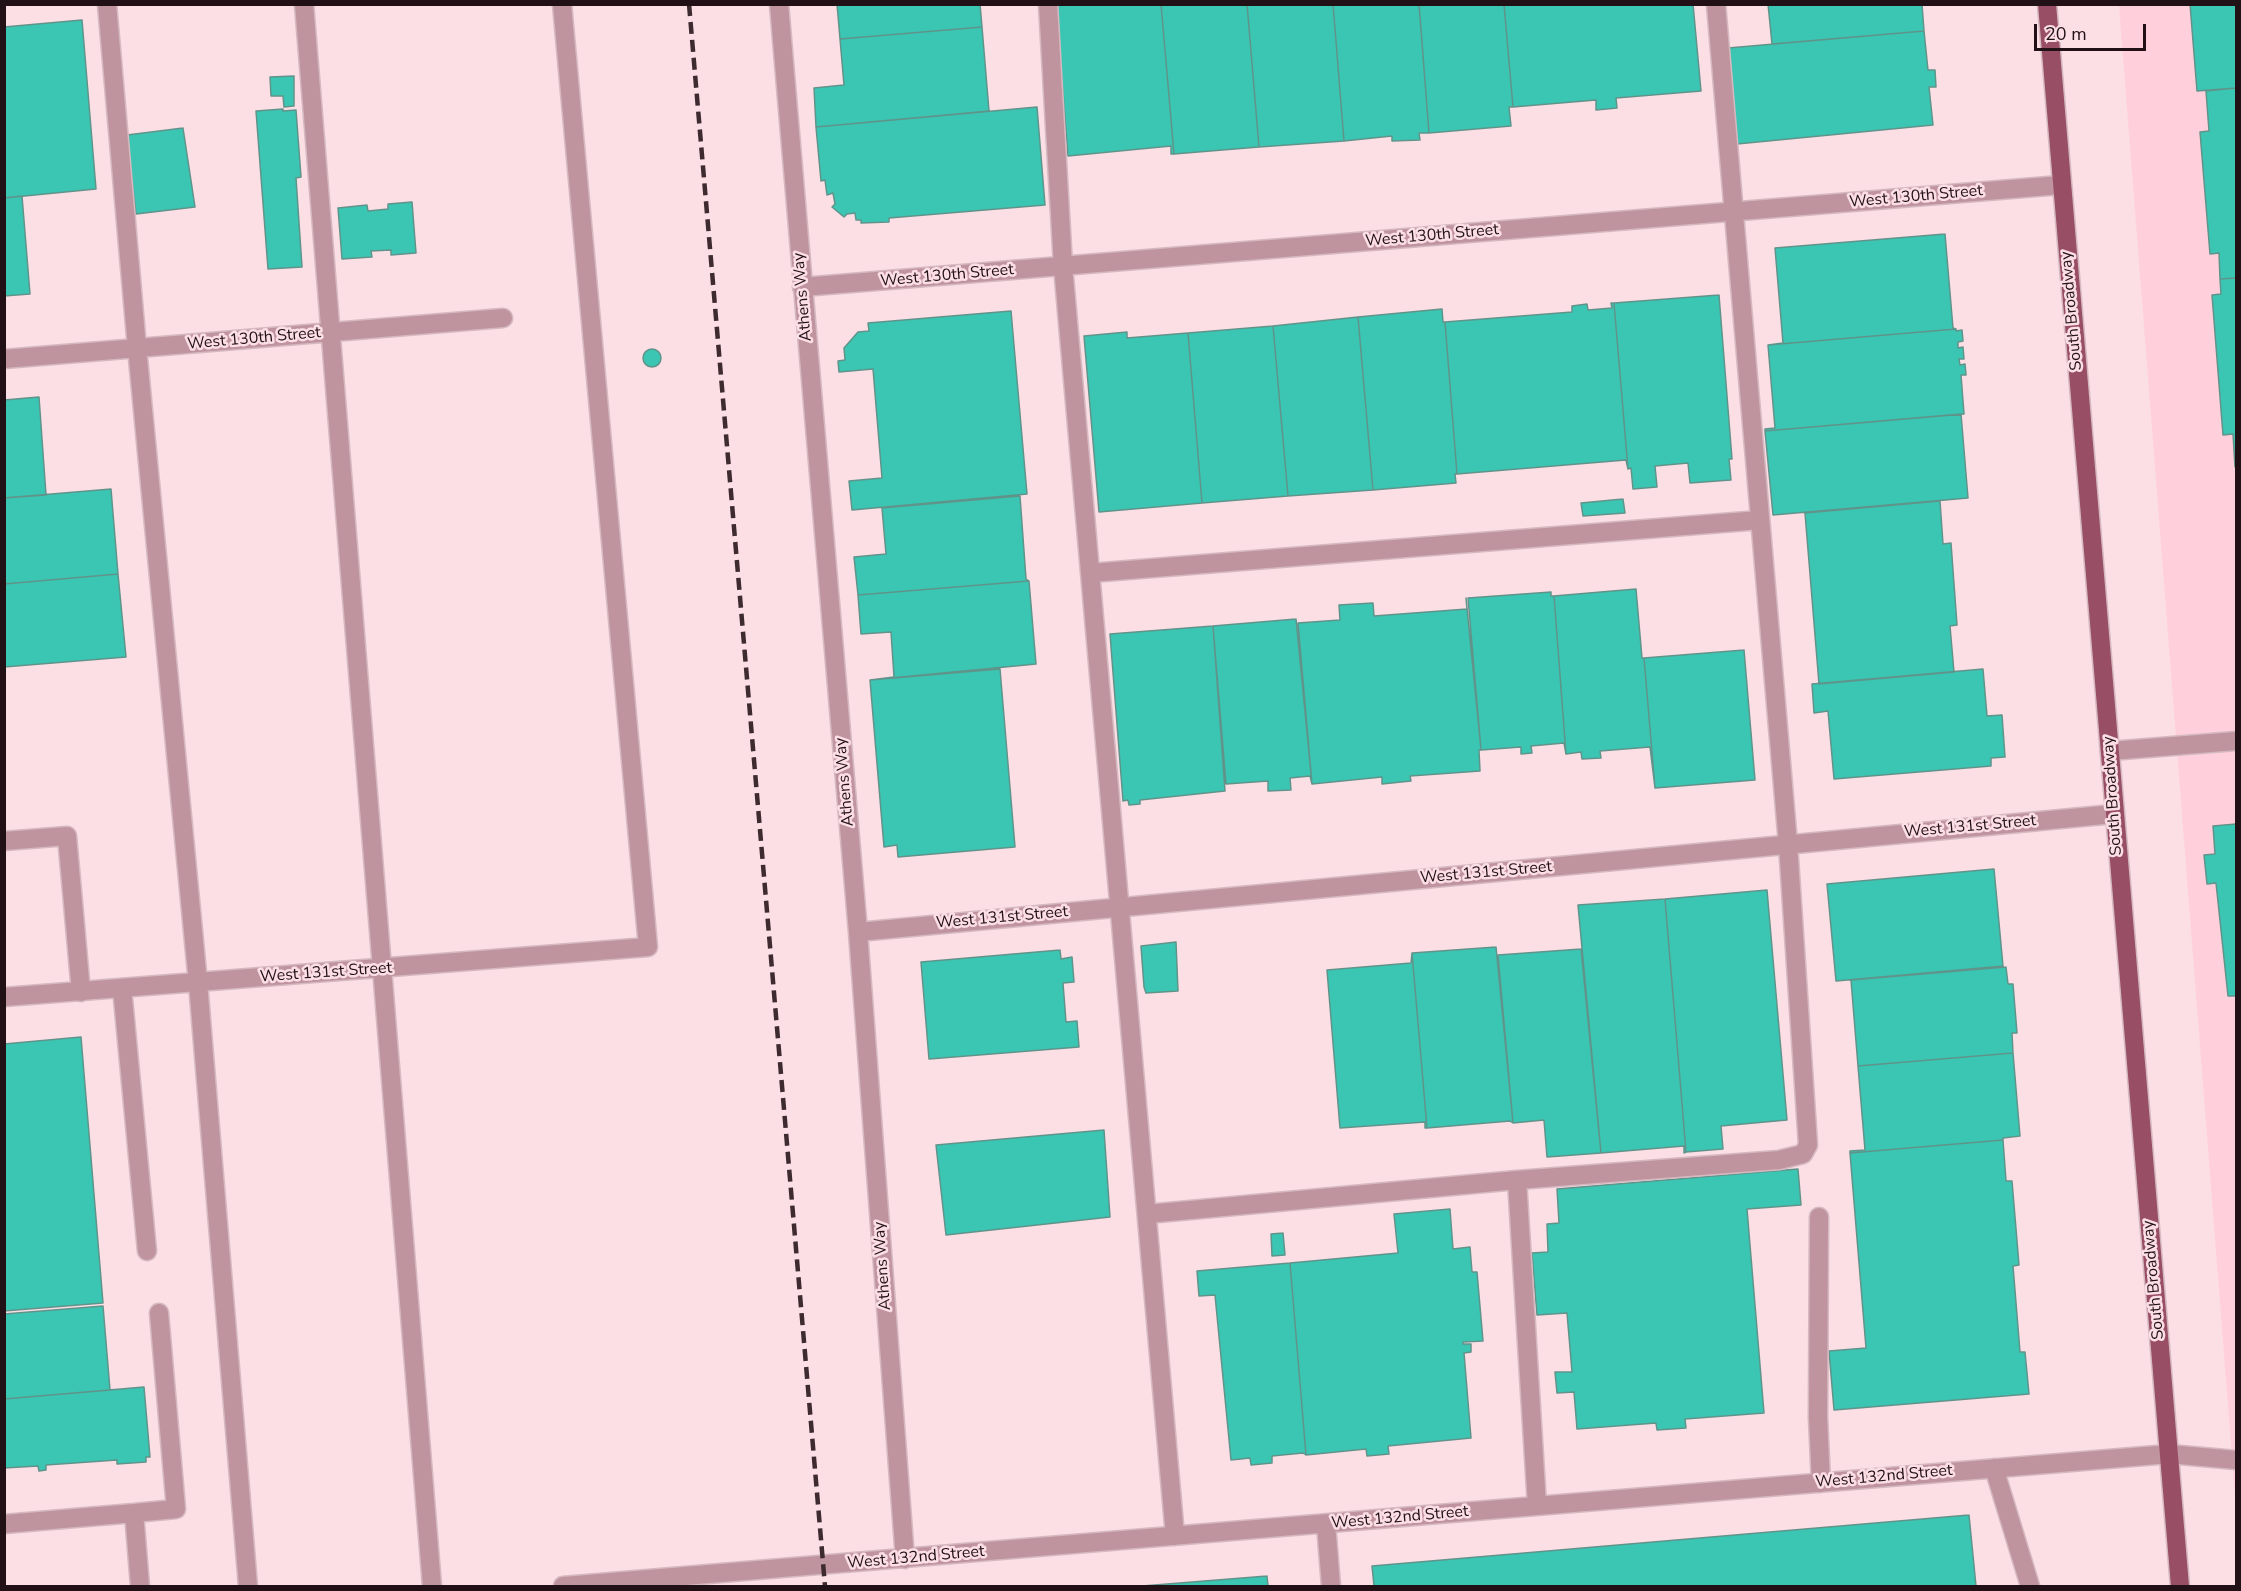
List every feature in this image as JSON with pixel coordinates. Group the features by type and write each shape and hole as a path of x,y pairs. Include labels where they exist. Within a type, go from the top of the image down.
{"main road":[{"name":"South Broadway","path":"2047,4 2180,1587"}],"street":[{"path":"107,4 137,348 198,983 248,1587"},
{"path":"304,4 432,1587"},
{"name":"West 131st Street","path":"4,997 648,947 562,4"},
{"name":"Athens Way","path":"779,4 858,932 905,1559"},
{"path":"1048,4 1062,266 1175,1536"},
{"path":"1147,1214 1517,1180 1779,1160 1803,1154 1808,1145 1788,844 1716,4"},
{"name":"West 130th Street","path":"802,287 2061,185"},
{"name":"West 130th Street","path":"4,359 503,318"},
{"path":"1090,573 1760,520"},
{"path":"2110,751 2236,741"},
{"name":"West 131st Street","path":"858,932 2114,814"},
{"path":"4,840 67,836 81,992"},
{"path":"122,988 147,1251"},
{"path":"1517,1180 1536,1506"},
{"path":"1820,1218 1818,1417 1821,1483"},
{"path":"4,1524 176,1509 159,1313"},
{"name":"West 132nd Street","path":"563,1587 2169,1454 2236,1460"},
{"path":"1995,1468 2030,1587"},
{"path":"134,1513 140,1587"},
{"path":"1326,1524 1330,1587"}],"shaded area":[{"path":"2119,5 2236,5 2236,1508"}],"building":[{"path":"837,4 980,4 982,27 840,39"},
{"path":"1056,4 1161,4 1174,154 1171,154 1171,146 1068,156"},
{"path":"1161,4 1247,4 1259,147 1174,154"},
{"path":"1247,4 1333,4 1344,141 1259,147"},
{"path":"1333,4 1419,4 1429,133 1419,133 1420,140 1392,141 1392,136 1344,141"},
{"path":"1419,4 1504,4 1513,107 1509,107 1511,126 1429,133"},
{"path":"1504,4 1693,4 1701,91 1616,98 1617,108 1596,110 1596,100 1513,107"},
{"path":"1768,4 1922,4 1924,31 1772,44"},
{"path":"2190,4 2236,4 2236,88 2197,91"},
{"path":"82,20 96,189 4,198 4,27"},
{"path":"982,27 989,111 816,127 814,88 844,85 840,39"},
{"path":"1924,31 1928,70 1935,70 1936,87 1929,87 1933,125 1737,144 1728,48"},
{"path":"294,76 294,106 284,107 283,96 271,96 270,77"},
{"path":"2236,88 2236,278 2220,279 2219,253 2210,254 2200,132 2209,131 2206,91"},
{"path":"1037,107 1045,205 889,218 889,222 861,223 861,220 856,220 855,213 844,217 832,207 835,204 833,193 827,195 825,180 821,181 816,127"},
{"path":"283,109 283,111 296,110 301,177 296,178 302,267 268,269 256,111"},
{"path":"183,128 195,207 136,214 127,135"},
{"path":"22,196 30,294 4,296 4,198"},
{"path":"412,202 416,253 391,255 391,250 371,251 372,257 342,259 338,208 367,205 368,211 388,209 388,204"},
{"path":"1945,234 1953,328 1956,329 1768,345 1783,343 1775,248"},
{"path":"2236,278 2235,467 2233,434 2223,435 2212,295 2221,294 2220,279"},
{"path":"1719,295 1732,459 1729,459 1731,480 1690,483 1688,463 1655,466 1657,487 1633,489 1631,468 1628,469 1614,303"},
{"path":"1611,303 1614,303 1628,469 1626,460 1457,474 1445,322 1572,312 1572,306 1587,304 1588,310 1612,308"},
{"path":"1442,309 1443,322 1445,322 1456,483 1373,490 1358,317"},
{"path":"1011,311 1027,494 852,510 849,481 882,478 873,369 839,372 838,361 845,360 844,348 858,332 869,331 868,323"},
{"path":"1358,317 1373,490 1288,496 1273,326"},
{"path":"1273,326 1288,496 1202,503 1188,333"},
{"path":"1956,329 1956,331 1962,330 1963,341 1958,342 1958,348 1963,347 1964,359 1959,359 1960,365 1965,364 1966,375 1961,375 1964,414 1765,431 1765,429 1775,428 1768,345"},
{"path":"1127,332 1127,338 1188,333 1202,503 1099,512 1084,336"},
{"path":"652,349 660,354 661,358 656,366 652,367 644,362 643,358 648,350"},
{"path":"39,397 46,495 4,498 4,400"},
{"path":"1961,414 1968,498 1773,515 1765,431"},
{"path":"111,489 118,574 4,584 4,498"},
{"path":"1020,496 1026,579 1029,581 858,595 854,557 886,554 882,508"},
{"path":"1623,499 1625,513 1583,516 1581,503"},
{"path":"1940,501 1943,544 1951,543 1957,625 1950,626 1954,672 1819,684 1805,513"},
{"path":"118,574 126,657 4,667 4,584"},
{"path":"1029,581 1036,664 870,680 894,677 891,632 861,634 858,595"},
{"path":"1636,589 1655,788 1650,747 1600,751 1601,758 1582,759 1581,752 1566,754 1554,596"},
{"path":"1551,592 1551,596 1554,596 1566,754 1564,743 1531,746 1532,753 1521,754 1521,747 1481,750 1468,598"},
{"path":"1466,598 1481,750 1479,750 1480,771 1410,776 1411,781 1382,784 1382,777 1312,784 1298,623 1340,620 1339,605 1373,603 1374,616 1467,609"},
{"path":"1296,619 1312,784 1310,776 1290,778 1291,790 1268,791 1268,781 1226,784 1213,626"},
{"path":"1213,626 1225,791 1140,800 1140,804 1129,805 1128,800 1123,801 1110,634"},
{"path":"1744,650 1755,780 1655,788 1644,658"},
{"path":"1000,669 1015,847 898,857 897,845 884,847 870,680"},
{"path":"1983,669 1987,716 2002,715 2005,757 1991,758 1991,766 1834,779 1828,711 1814,713 1812,684"},
{"path":"2236,824 2236,996 2228,996 2216,883 2207,884 2204,855 2215,854 2213,826"},
{"path":"1994,869 2003,966 1836,981 1827,884"},
{"path":"1767,890 1787,1120 1721,1126 1723,1149 1686,1152 1665,899"},
{"path":"1665,899 1686,1152 1684,1153 1684,1146 1601,1153 1578,905"},
{"path":"1176,942 1178,991 1146,993 1141,946"},
{"path":"1496,947 1513,1123 1510,1121 1427,1128 1412,953"},
{"path":"1581,949 1601,1153 1547,1157 1544,1120 1513,1123 1498,955"},
{"path":"1060,950 1061,959 1072,957 1074,982 1063,983 1066,1022 1077,1021 1079,1047 929,1059 921,962"},
{"path":"1412,953 1427,1128 1425,1128 1425,1122 1340,1128 1327,970 1411,963"},
{"path":"2006,967 2008,984 2013,984 2017,1033 2012,1033 2013,1053 1858,1066 1851,980"},
{"path":"81,1037 103,1303 4,1311 4,1044"},
{"path":"2013,1053 2020,1136 2003,1138 2003,1140 1850,1153 1850,1151 1865,1150 1858,1066"},
{"path":"1104,1130 1110,1217 946,1235 936,1145"},
{"path":"2003,1140 2006,1181 2012,1181 2019,1265 2013,1266 2020,1352 2025,1352 2029,1394 1834,1410 1829,1351 1866,1348 1850,1153"},
{"path":"1798,1169 1801,1205 1747,1209 1764,1413 1685,1419 1686,1428 1657,1430 1656,1423 1577,1429 1574,1392 1557,1393 1555,1372 1572,1372 1567,1313 1537,1315 1532,1253 1548,1252 1547,1224 1559,1223 1557,1189"},
{"path":"1450,1209 1453,1249 1470,1247 1472,1272 1477,1272 1483,1341 1463,1342 1463,1344 1471,1344 1471,1352 1464,1353 1471,1438 1388,1446 1389,1454 1367,1456 1366,1449 1306,1455 1290,1263 1398,1253 1394,1214"},
{"path":"1283,1233 1285,1255 1272,1256 1271,1234"},
{"path":"1290,1263 1306,1455 1303,1453 1272,1456 1272,1463 1251,1465 1250,1458 1231,1460 1215,1295 1199,1296 1197,1271"},
{"path":"103,1306 110,1390 4,1399 4,1314"},
{"path":"144,1387 150,1457 146,1457 146,1462 117,1464 117,1460 46,1465 46,1470 39,1471 38,1466 4,1468 4,1399"},
{"path":"1969,1515 1976,1586 1374,1586 1372,1566"},
{"path":"1267,1576 1268,1586 1142,1586"}],"railway":[{"path":"689,4 825,1586"}]}
